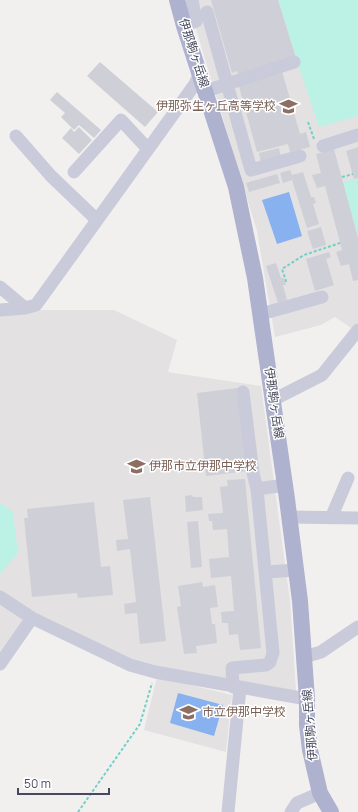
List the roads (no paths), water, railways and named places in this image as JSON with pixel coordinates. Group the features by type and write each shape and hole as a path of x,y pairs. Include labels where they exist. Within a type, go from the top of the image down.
{"main road":[{"name":"伊那駒ヶ岳線","path":"178,0 184,26 236,187 248,238 262,314 290,517 300,601 307,699 307,725 310,750 320,793 331,812"}],"street":[{"path":"184,26 196,21 192,0"},
{"path":"207,12 251,170 300,156"},
{"path":"206,92 294,62"},
{"path":"0,310 25,308 36,305 195,84 200,73"},
{"path":"74,172 121,120 148,149"},
{"path":"323,146 358,135"},
{"path":"16,136 50,176 97,220"},
{"path":"0,287 25,308"},
{"path":"262,314 322,297"},
{"path":"273,400 322,375 356,336"},
{"path":"228,812 237,687 232,668 266,665 270,662 273,653 257,489 253,473 244,392"},
{"path":"331,518 348,478"},
{"path":"257,489 285,485"},
{"path":"290,517 358,518"},
{"path":"266,572 296,570"},
{"path":"0,597 32,618 130,665 155,672 307,699"},
{"path":"0,664 32,618"},
{"path":"304,657 321,652 358,627"},
{"path":"291,812 297,803 320,793"}],"water":[{"path":"289,192 302,236 277,244 262,200"},
{"path":"178,693 223,705 214,736 170,723"}],"place":[{"name":"伊那弥生ヶ丘高等学校","path":"289,106"},
{"name":"伊那市立伊那中学校","path":"136,466"},
{"name":"市立伊那中学校","path":"189,712"}]}
